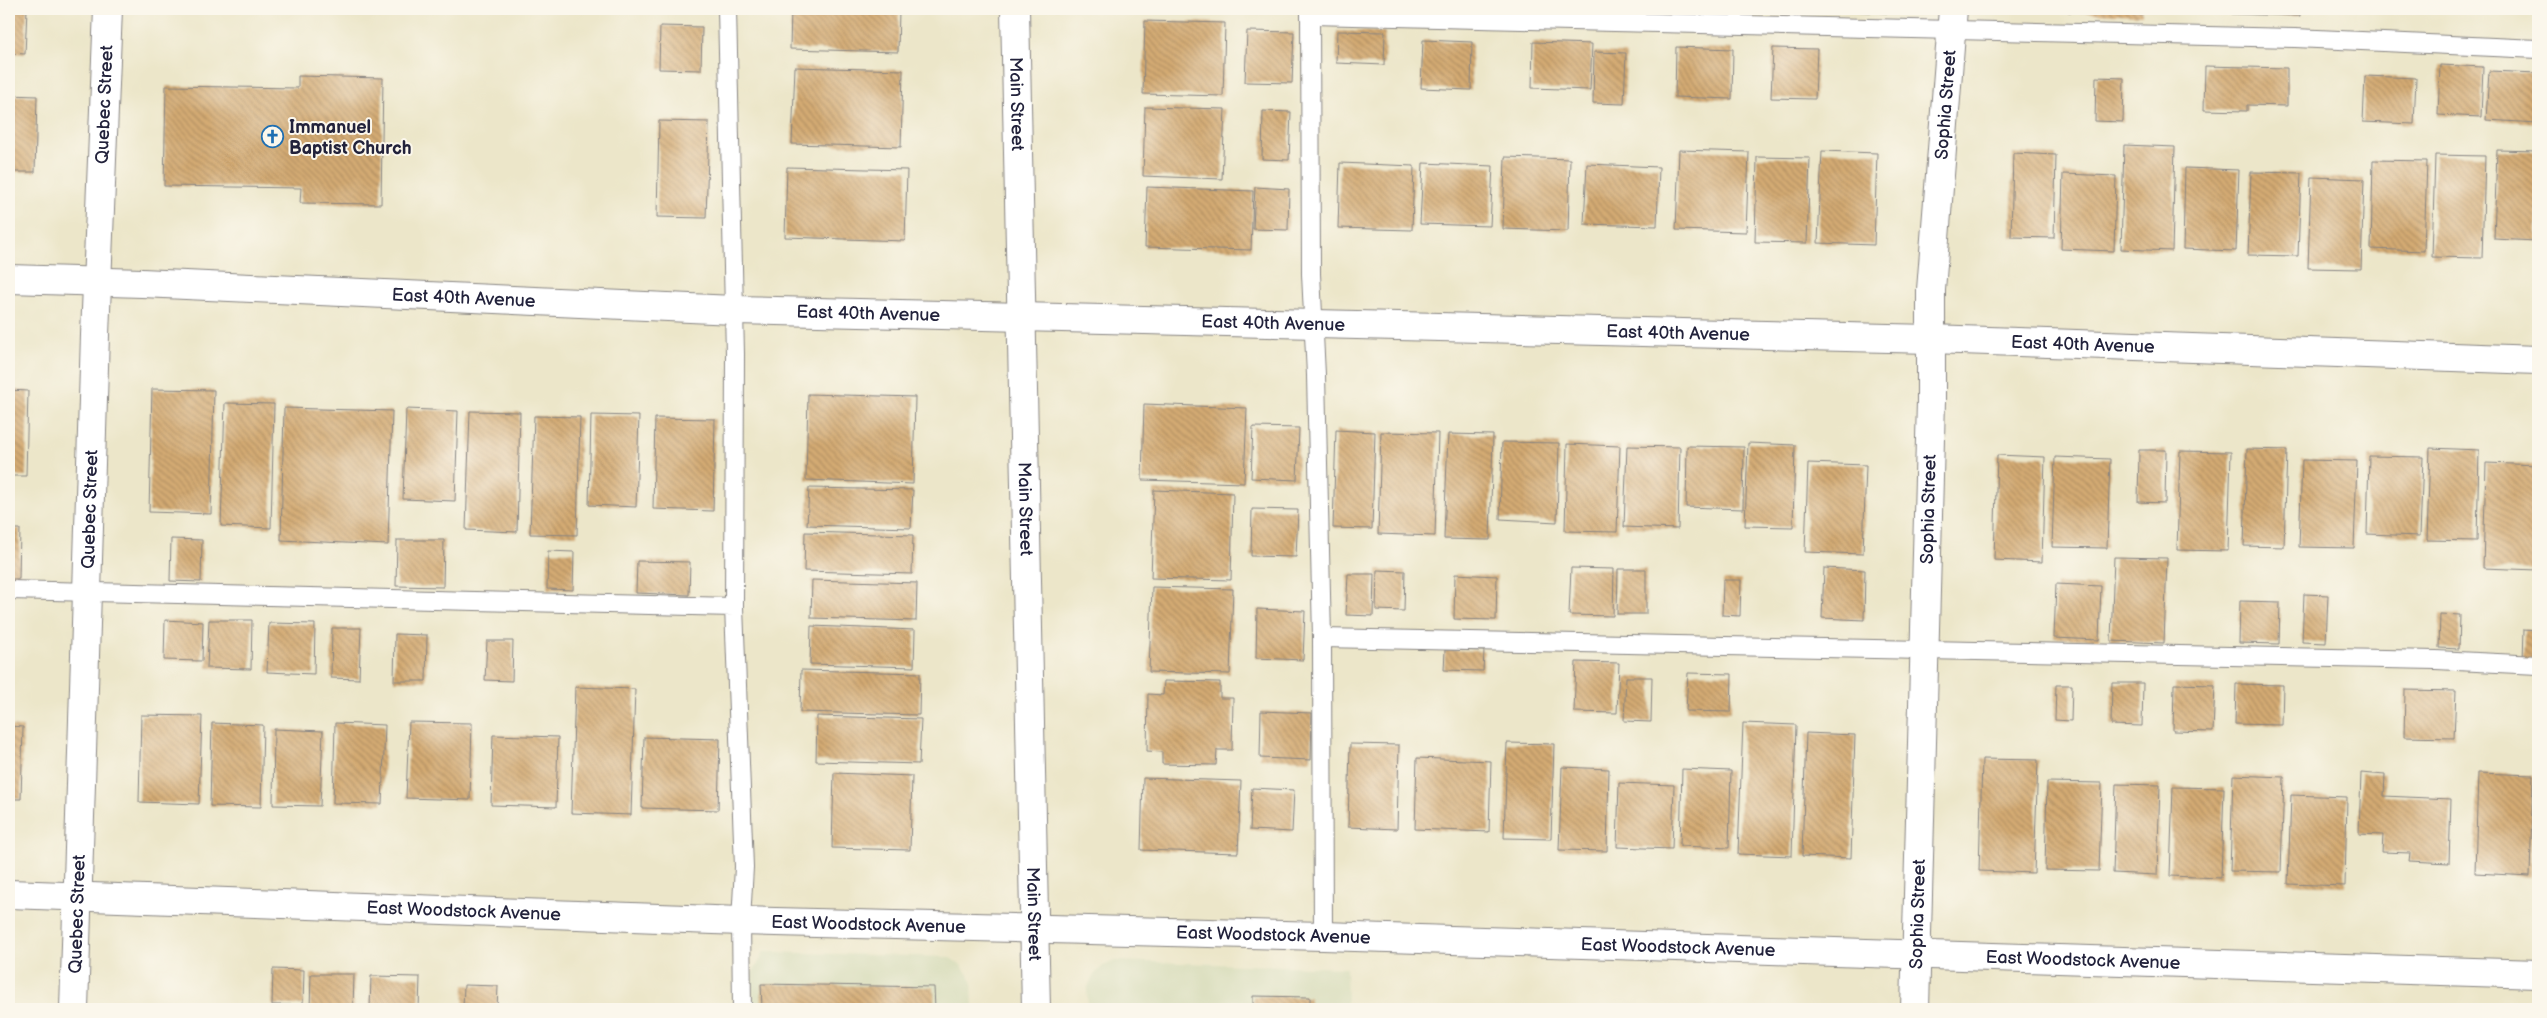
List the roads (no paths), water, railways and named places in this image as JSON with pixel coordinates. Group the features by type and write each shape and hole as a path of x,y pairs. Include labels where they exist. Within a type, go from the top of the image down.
{"street":[{"name":"Quebec Street","path":"74,1009 108,9"},
{"name":"Main Street","path":"1015,9 1036,1009"},
{"name":"Sophia Street","path":"1915,1009 1925,649 1931,290 1952,19"},
{"name":"East 40th Avenue","path":"9,279 98,281 734,310 1313,322 1931,339 2538,360"},
{"name":"East Woodstock Avenue","path":"9,894 741,921 1323,936 2538,974"}],"lane":[{"path":"727,9 734,310 734,607 744,867 741,921 742,1009"},
{"path":"1323,936 1322,638 1313,322 1310,12 1952,19 2538,49"},
{"path":"9,590 734,607"},
{"path":"1322,638 2436,660 2538,665"}],"place":[{"name":"Immanuel Baptist Church","path":"273,137"}]}
